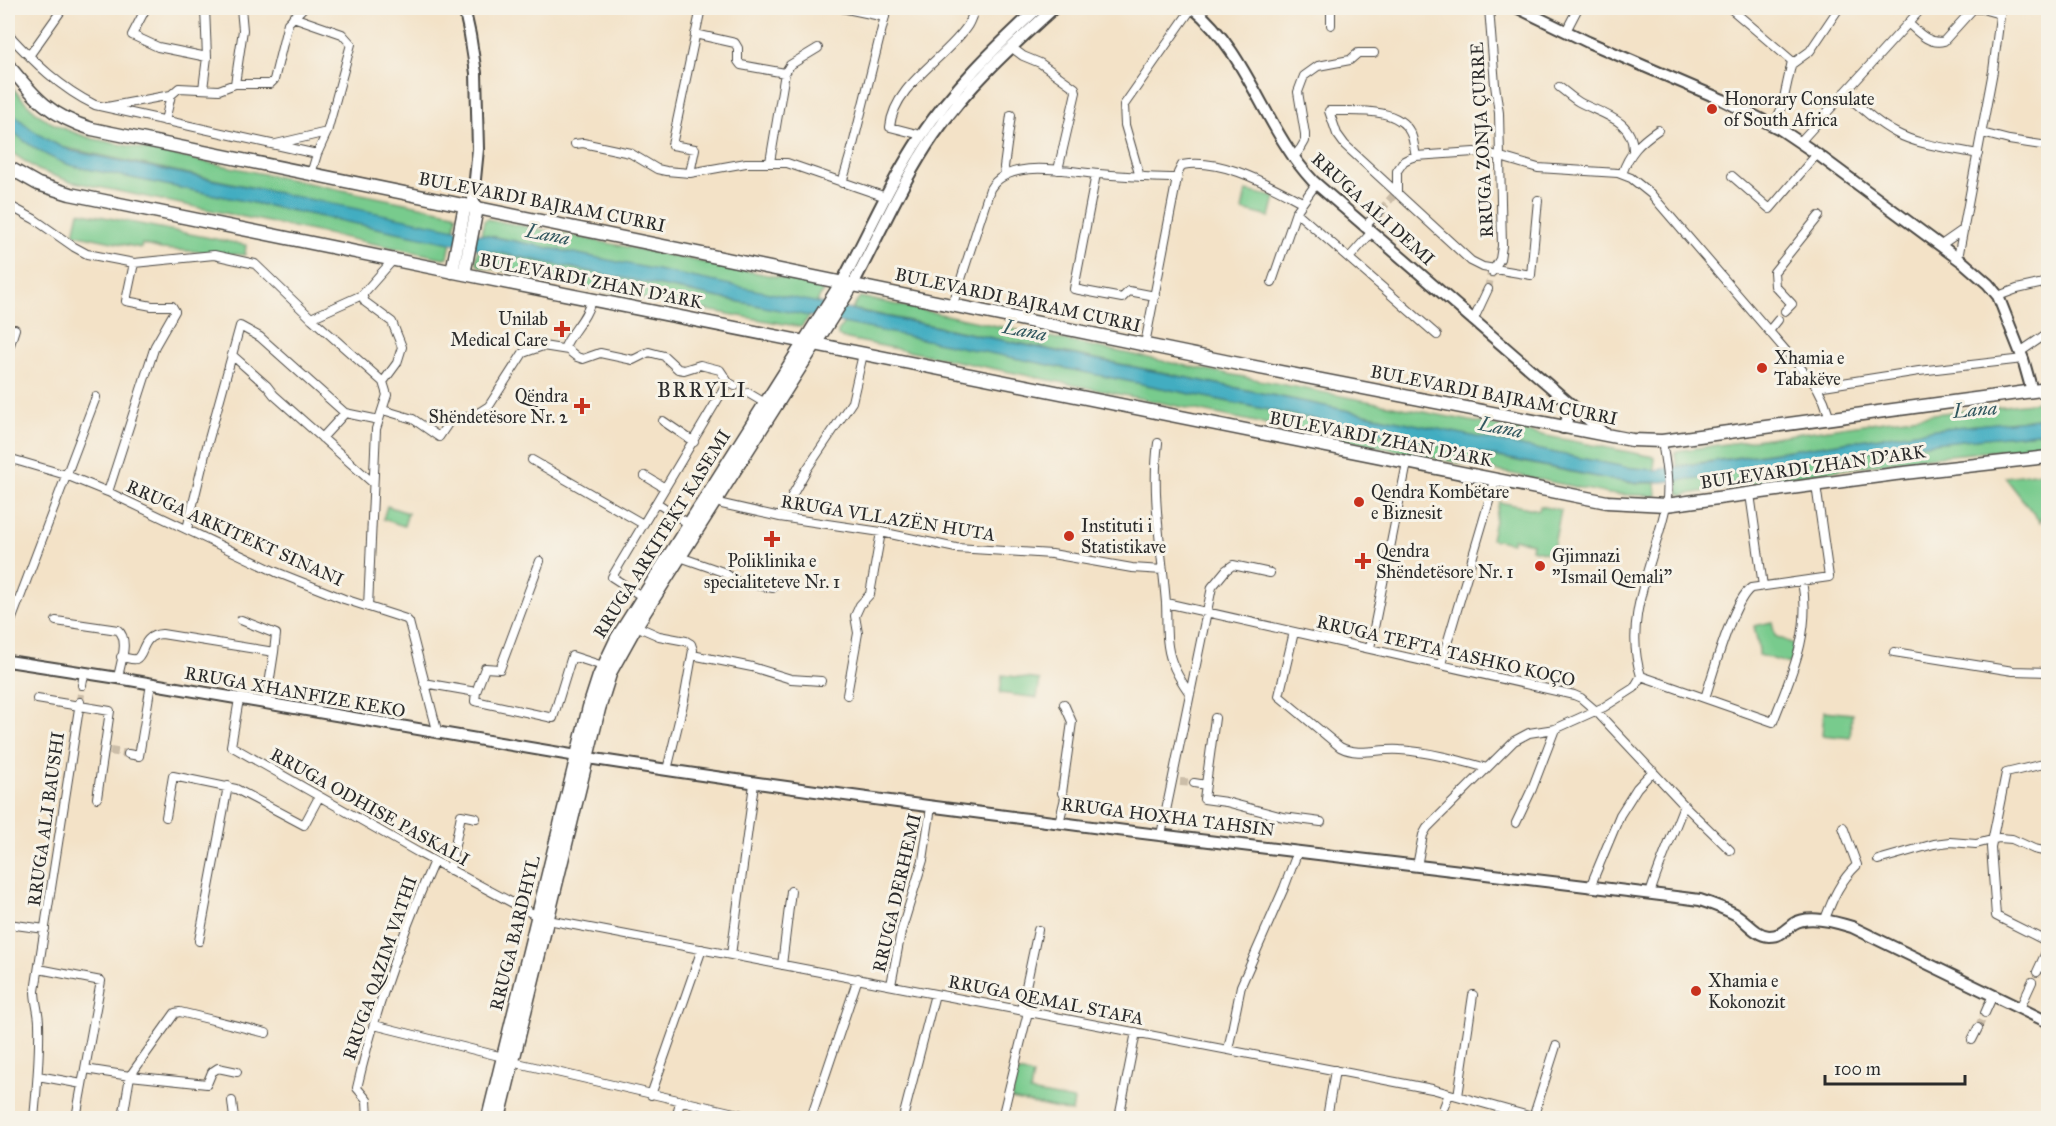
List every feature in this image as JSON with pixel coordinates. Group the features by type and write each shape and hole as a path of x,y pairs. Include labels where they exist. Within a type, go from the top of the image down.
{"main road":[{"path":"458,273 478,149 474,54 464,8"},
{"path":"848,283 886,197 921,135 975,70 1035,8"},
{"path":"810,343 848,283 935,134 955,108 1011,47 1054,8"},
{"name":"RRUGA ALI DEMI","path":"1193,8 1212,25 1293,158 1316,184 1607,436"},
{"path":"1518,8 1723,100 1774,126 1817,154 1941,245 1981,277 1998,296 2022,355 2031,391"},
{"name":"BULEVARDI BAJRAM CURRI","path":"8,65 39,101 54,113 75,124 92,129 470,209 1632,440 1662,441 2049,389"},
{"name":"BULEVARDI ZHAN D'ARK","path":"8,167 38,183 70,194 1582,499 1626,504 1749,494 1895,474 2049,457"},
{"name":"RRUGA ARKITEKT KASEMI","path":"582,757 592,694 617,638 765,403 810,343"},
{"name":"RRUGA ARKITEKT KASEMI","path":"582,757 606,683 617,658 716,501 810,343"},
{"path":"1563,428 1567,420 1568,403"},
{"name":"RRUGA XHANFIZE KEKO","path":"8,662 118,678 582,757"},
{"name":"RRUGA HOXHA TAHSIN","path":"582,757 754,784 931,807 1700,900 1734,913 1760,933 1773,936 1782,933 1792,924 1825,919"},
{"name":"RRUGA BARDHYL","path":"488,1119 508,1059 582,757"},
{"path":"1825,919 1852,927 2049,1022"},
{"name":"RRUGA BARDHYL","path":"499,1119 508,1059"}],"street":[{"path":"28,56 63,8"},
{"path":"146,8 132,35 158,47 207,57"},
{"path":"203,89 207,57 205,8"},
{"path":"235,84 243,30 241,8"},
{"path":"104,108 171,95 179,88 219,90 235,84 273,82 288,23 303,8"},
{"path":"690,173 695,149 672,145 701,8"},
{"path":"842,8 885,17"},
{"path":"842,183 887,8"},
{"path":"921,135 890,127 893,111 923,71 968,24 975,8"},
{"path":"1140,177 1125,125 1124,105 1193,8"},
{"path":"1331,8 1331,26"},
{"name":"RRUGA ZONJA ÇURRE","path":"1490,8 1499,112 1502,246 1500,259 1492,271"},
{"path":"1566,31 1578,8"},
{"path":"1730,8 1787,55 1792,64"},
{"path":"1774,126 1782,107 1792,64 1810,51 1839,8"},
{"path":"1800,142 1922,8"},
{"path":"1908,23 1927,39 1940,42 1944,41 1973,9 2001,11 1993,71 1958,258"},
{"path":"293,17 342,34 351,44 327,132 311,174"},
{"path":"8,34 42,70 69,90 95,105 317,154"},
{"path":"695,34 735,43 738,48 738,61 741,65 785,73"},
{"path":"1011,47 1023,56 1040,63 1075,88 1058,170"},
{"path":"770,162 785,73 790,65 818,48"},
{"path":"1293,158 1305,141 1298,92 1304,76 1318,66 1350,60 1358,53 1374,53"},
{"path":"1560,87 1576,101 1623,124 1632,136 1633,150"},
{"path":"1844,93 1898,134 1925,143 1978,154"},
{"path":"165,122 171,95"},
{"name":"RRUGA ZONJA ÇURRE","path":"1416,156 1411,134 1396,118 1385,114 1329,111 1337,134 1345,145 1395,194 1472,261 1492,271 1531,275 1538,201"},
{"path":"1005,175 1004,167 1011,116"},
{"path":"1622,174 1633,150 1645,138 1658,130"},
{"path":"274,145 327,132"},
{"path":"1982,133 2049,146"},
{"path":"575,144 583,143 620,150 639,157 657,169 690,173 746,163 787,163 886,197"},
{"path":"1395,194 1397,171 1404,161 1416,156 1474,152 1538,168 1611,171 1631,178 1651,194 1816,387 1824,400 1830,418"},
{"path":"1732,176 1770,209 1817,154"},
{"path":"1145,344 1179,168 1182,165 1220,167 1256,179 1302,202"},
{"path":"953,304 994,183 1005,175 1024,170 1058,170 1177,178"},
{"path":"1096,174 1074,289 1122,298 1129,291 1155,296"},
{"path":"1272,282 1296,212 1316,184"},
{"path":"8,206 34,219 87,254 134,263 214,255 255,264 383,382 387,396 376,429 368,607"},
{"path":"1349,258 1381,210"},
{"path":"1296,212 1437,335"},
{"path":"1785,311 1792,304 1775,286 1774,272 1819,216"},
{"path":"1941,245 1964,229"},
{"path":"311,318 362,295 393,260"},
{"path":"108,492 154,346 175,311 172,306 168,305 152,306 126,301 134,263"},
{"path":"1998,296 2049,282"},
{"path":"1473,321 1488,289"},
{"path":"362,295 365,302 392,322 402,347 397,363 383,382"},
{"path":"564,349 567,340 589,312 591,300"},
{"path":"1768,331 1778,320"},
{"path":"187,529 240,326 260,337 345,413 379,420"},
{"path":"8,351 15,329"},
{"path":"1816,387 2022,355 2049,333"},
{"path":"383,410 413,419 439,437 451,419 458,420 489,406 523,353 543,346 564,349 583,359 600,352 633,360 649,352 664,356 678,369 684,370 700,365 720,370 732,384 612,576 643,597"},
{"path":"780,517 807,469 852,402 863,354"},
{"path":"232,355 373,483"},
{"path":"748,393 765,403"},
{"path":"8,629 96,397"},
{"path":"322,438 345,413"},
{"path":"663,421 694,442"},
{"path":"1417,866 1423,834 1427,828 1514,741 1521,736 1556,729 1596,711 1634,688 1641,676 1634,648 1635,621 1666,499 1662,441"},
{"path":"1158,443 1154,476 1171,660 1190,694"},
{"name":"RRUGA ARKITEKT SINANI","path":"8,458 66,475 108,492 276,572 368,607 402,617 409,622 438,734"},
{"path":"532,460 643,524"},
{"path":"1370,648 1407,462"},
{"path":"645,476 665,488"},
{"path":"1441,664 1495,481"},
{"path":"1705,698 1739,603 1747,591 1762,586 1829,577 1816,485"},
{"path":"1749,494 1762,586"},
{"name":"RRUGA VLLAZËN HUTA","path":"716,501 780,517 881,532 956,548 1052,554 1132,568 1163,570"},
{"path":"657,503 689,524"},
{"path":"847,695 858,633 855,616 860,605 870,594 881,532"},
{"path":"680,557 723,572 738,582 773,588"},
{"path":"540,561 500,669 485,668 475,701 553,717 572,656 603,666"},
{"path":"1161,835 1176,781 1190,694 1212,587 1233,565 1270,573"},
{"path":"1641,676 1773,722 1799,652 1805,629 1805,596 1802,581"},
{"name":"RRUGA TEFTA TASHKO KOÇO","path":"1166,603 1574,694 1596,711 1684,805 1730,850"},
{"path":"241,620 276,634 266,704"},
{"path":"56,621 118,630 124,640 118,678"},
{"path":"636,626 659,636 691,644 692,655 684,700 667,770"},
{"path":"1293,632 1279,696 1340,747 1357,753 1389,749 1420,752 1487,768"},
{"path":"121,657 138,658 148,639 157,634 274,652"},
{"path":"1894,652 2013,671 2049,672"},
{"path":"692,655 752,666 792,679 821,681"},
{"path":"82,685 84,673"},
{"path":"424,682 476,692"},
{"path":"128,754 139,756 151,684"},
{"path":"37,699 79,704 110,711 107,750 97,798"},
{"name":"RRUGA ODHISE PASKALI","path":"239,699 231,746 450,870 543,918"},
{"name":"RRUGA ALI BAUSHI","path":"34,1119 38,1076 39,1020 35,991 79,704"},
{"path":"1059,823 1065,798 1062,793 1072,722 1064,704"},
{"path":"1215,718 1204,800 1226,802 1282,817 1321,822"},
{"path":"1516,823 1556,729"},
{"path":"2049,763 2006,773 1991,855 1996,916 2049,942"},
{"path":"1590,887 1620,815 1637,788 1653,771"},
{"path":"166,817 173,776 228,786 244,792 304,825 320,797"},
{"path":"1194,783 1206,785"},
{"path":"732,955 754,784"},
{"path":"199,941 228,786"},
{"path":"1650,894 1654,876 1671,843 1684,805"},
{"name":"RRUGA DERHEMI","path":"891,985 901,932 923,858 931,807"},
{"path":"450,870 461,815 476,818"},
{"path":"1825,919 1834,894 1844,878 1857,865 1843,827"},
{"path":"1878,860 1934,844 1950,842 1976,844 2006,838 2049,852"},
{"path":"1228,1050 1240,986 1298,851"},
{"name":"RRUGA QAZIM VATHI","path":"368,1119 367,1100 357,1088 374,1025 402,941 434,861"},
{"path":"782,965 791,891"},
{"name":"RRUGA QEMAL STAFA","path":"543,918 1449,1094 1534,1118"},
{"path":"8,924 45,929"},
{"path":"1002,1119 1025,1011 1038,930"},
{"path":"2037,972 2049,948"},
{"path":"651,1095 702,949"},
{"path":"39,969 101,981 76,1119"},
{"path":"811,1119 858,978"},
{"path":"2020,1008 2032,982"},
{"path":"903,1119 935,994"},
{"path":"1458,1096 1473,995"},
{"path":"1985,1013 1993,996"},
{"path":"123,1119 130,1076 175,1013 180,1012 266,1033"},
{"path":"374,1025 756,1119"},
{"path":"1972,1040 1978,1028"},
{"path":"1119,1119 1136,1032"},
{"path":"1534,1118 1556,1047"},
{"path":"85,1069 207,1084 212,1072 218,1068 237,1072"},
{"path":"1327,1119 1335,1071"},
{"path":"38,1076 82,1084"},
{"path":"1444,1107 1449,1094"},
{"path":"232,1101 234,1119"},
{"path":"676,1119 680,1102"}],"green space":[{"path":"8,82 36,112 66,130 94,139 454,213 457,216 454,230 61,147 30,130 8,108"},
{"path":"8,127 38,150 73,166 451,243 448,257 443,258 69,181 38,170 8,150"},
{"path":"1246,191 1275,197 1270,217 1242,210"},
{"path":"79,212 246,245 245,255 161,249 142,244 141,248 74,234"},
{"path":"487,219 813,284 823,292 816,303 481,234 484,221"},
{"path":"478,249 810,316 801,327 479,266 476,261"},
{"path":"860,297 1172,363 1654,457 1655,470 1624,467 852,309"},
{"path":"844,323 1581,474 1631,483 1656,483 1657,496 1609,494 843,338 838,336 838,331"},
{"path":"2048,401 2048,418 1936,429 1677,466 1675,454 1677,451 1933,414"},
{"path":"2048,432 2048,446 1928,457 1679,494 1677,480 1799,460 1940,442"},
{"path":"2048,471 2048,503 2040,522 2005,477"},
{"path":"1499,502 1539,510 1540,506 1561,510 1552,554 1531,549 1532,543 1513,539 1512,543 1491,539"},
{"path":"387,506 408,513 404,526 383,519"},
{"path":"1772,622 1775,636 1796,645 1790,664 1759,655 1754,626"},
{"path":"1002,675 1040,680 1037,698 1000,693"},
{"path":"1824,711 1852,714 1850,738 1822,735"},
{"path":"1018,1072 1033,1075 1030,1092 1074,1100 1072,1112 1011,1099"}],"water":[{"path":"8,108 37,134 72,151 1624,467 1655,470 1936,429 2048,418 2048,432 1860,451 1683,480 1636,482 1613,480 73,166 46,155 15,134 8,127"}],"tunnel":[{"path":"1381,210 1393,196"},
{"path":"1488,289 1491,273"},
{"path":"80,702 82,685"},
{"path":"110,751 128,754"},
{"path":"1180,782 1194,783"},
{"path":"1978,1028 1985,1013"},
{"path":"1441,1118 1444,1107"}],"place":[{"name":"Honorary Consulate of South Africa","path":"1712,109"},
{"name":"Unilab Medical Care","path":"562,329"},
{"name":"Xhamia e Tabakëve","path":"1762,368"},
{"name":"Qëndra Shëndetësore Nr. 2","path":"582,406"},
{"name":"Qendra Kombëtare e Biznesit","path":"1359,502"},
{"name":"Instituti i Statistikave","path":"1069,536"},
{"name":"Poliklinika e specialiteteve Nr. 1","path":"772,539"},
{"name":"Qendra Shëndetësore Nr. 1","path":"1363,561"},
{"name":"Gjimnazi \"Ismail Qemali\"","path":"1540,566"},
{"name":"Xhamia e Kokonozit","path":"1696,991"}],"district":[{"name":"BRRYLI","path":"702,390"}],"water label":[{"name":"Lana","path":"548,234"},
{"name":"Lana","path":"1025,330"},
{"name":"Lana","path":"1975,409"},
{"name":"Lana","path":"1501,427"}]}
